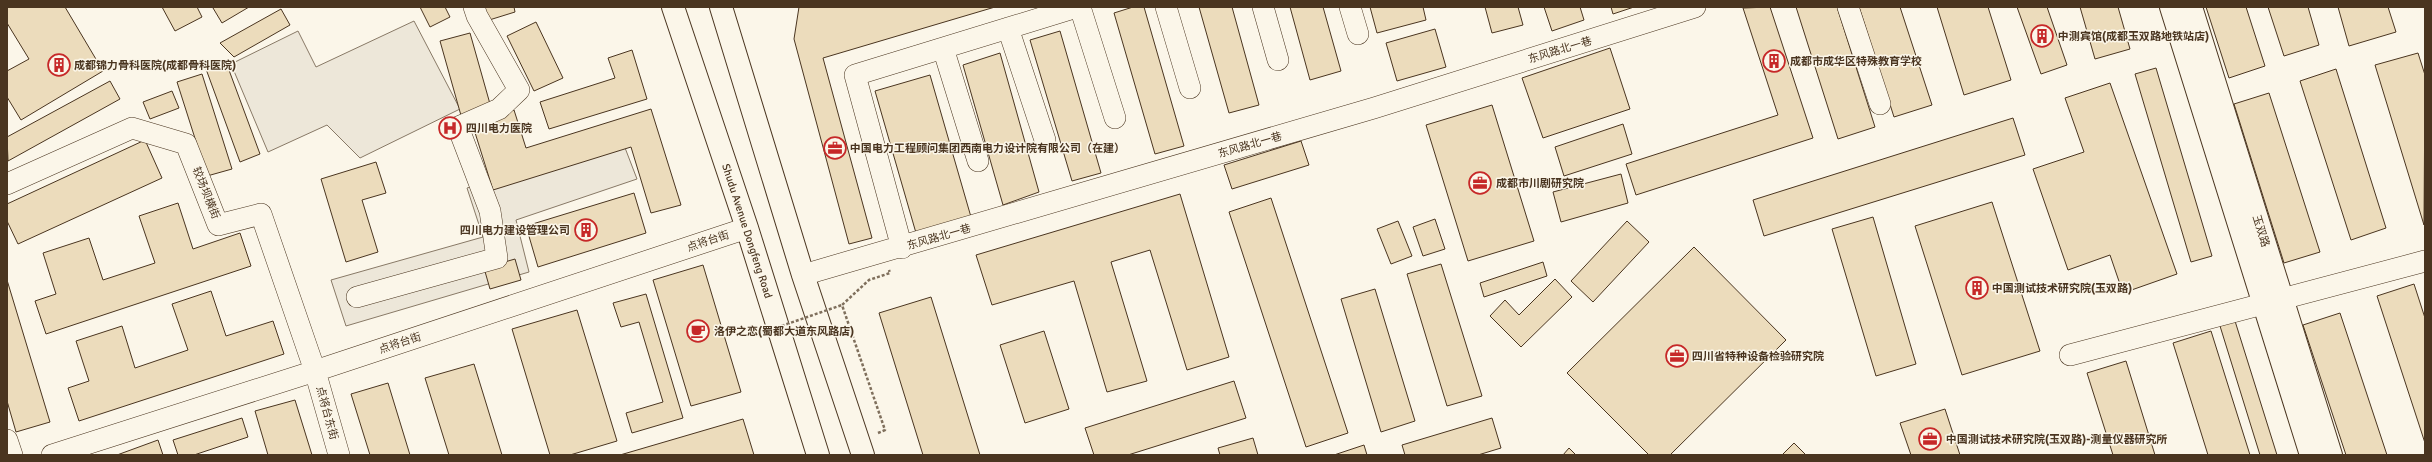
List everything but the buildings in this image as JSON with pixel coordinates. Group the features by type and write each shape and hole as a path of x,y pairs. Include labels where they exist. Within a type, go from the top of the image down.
{"main road":[{"name":"Shudu Avenue Dongfeng Road","path":"673,7 747,228 818,455"},
{"path":"721,7 803,275 863,455"},
{"name":"玉双路","path":"2171,7 2273,300 2331,455"},
{"name":"玉双路","path":"2191,7 2273,300 2311,455"}],"street":[{"path":"357,297 497,258 490,211 458,127 499,109 519,90 477,16 474,7"},
{"path":"902,248 855,75 1077,7"},
{"path":"1080,7 1115,118"},
{"path":"1166,7 1190,88"},
{"path":"1263,7 1278,60"},
{"path":"1350,7 1358,34"},
{"name":"东风路北一巷","path":"803,275 902,248 1374,108 1695,7"},
{"path":"1848,7 1880,104"},
{"path":"1008,28 1045,140"},
{"path":"943,48 978,161"},
{"name":"较场坝横街","path":"7,184 132,128 186,144 218,225 261,214 315,371"},
{"name":"点将台街","path":"52,455 315,371 747,228"},
{"path":"2070,355 2273,300 2425,261"},
{"name":"点将台东街","path":"315,371 339,455"},
{"path":"7,440 12,455"}],"path":[{"path":"758,334 842,305 869,280 890,273"},
{"path":"842,305 879,414"}],"shaded area":[{"path":"414,21 460,109 360,158 327,125 268,152 231,64 298,31 316,67"},
{"path":"622,140 637,179 516,220 529,272 346,326 331,280 483,237 467,188"}],"place":[{"name":"中测宾馆(成都玉双路地铁站店)","path":"2042,36"},
{"name":"成都市成华区特殊教育学校","path":"1774,61"},
{"name":"成都锦力骨科医院(成都骨科医院)","path":"59,65"},
{"name":"四川电力医院","path":"450,128"},
{"name":"中国电力工程顾问集团西南电力设计院有限公司（在建）","path":"835,148"},
{"name":"成都市川剧研究院","path":"1480,183"},
{"name":"四川电力建设管理公司","path":"586,230"},
{"name":"中国测试技术研究院(玉双路)","path":"1977,288"},
{"name":"洛伊之恋(蜀都大道东风路店)","path":"698,331"},
{"name":"四川省特种设备检验研究院","path":"1677,356"},
{"name":"中国测试技术研究院(玉双路)-测量仪器研究所","path":"1930,439"}]}
